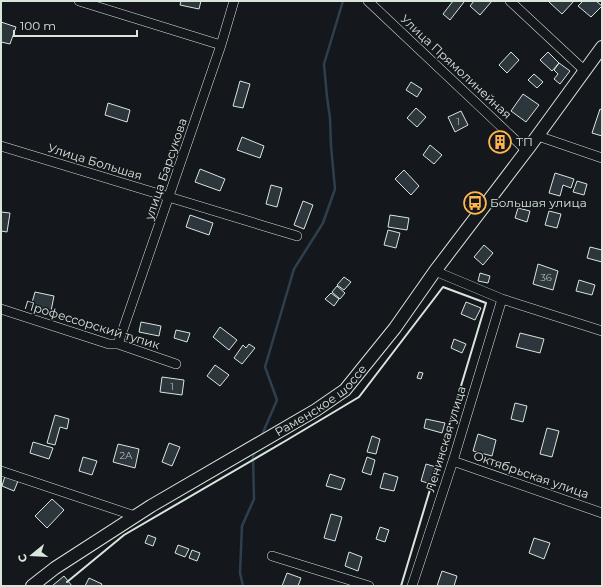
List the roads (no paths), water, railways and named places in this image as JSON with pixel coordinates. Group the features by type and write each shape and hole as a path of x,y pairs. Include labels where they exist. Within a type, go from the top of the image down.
{"main road":[{"name":"Раменское шоссе","path":"32,586 55,568 135,516 316,410 345,390 395,328 435,271 538,136 602,47"}],"street":[{"path":"78,1 221,45"},
{"name":"улица Барсукова","path":"118,344 221,45 234,1"},
{"name":"Улица Прямолинейная","path":"368,1 526,151"},
{"path":"510,1 585,71"},
{"path":"538,136 602,158"},
{"name":"Улица Большая","path":"1,146 297,236"},
{"path":"435,271 502,299 602,331"},
{"name":"Ленинская улица","path":"412,586 453,461 502,299"},
{"name":"Профессорский тупик","path":"1,309 109,344 118,344 176,364"},
{"name":"Октябрьская улица","path":"453,461 602,513"},
{"path":"1,471 135,516"},
{"path":"272,556 369,586"}],"waterway":[{"path":"261,437 277,400 265,367 294,269 323,223 335,189 330,118 324,64 343,1"},
{"path":"243,586 240,573 242,526 254,499 253,457 255,451"}],"place":[{"name":"ТП","path":"500,142"},
{"name":"Большая улица","path":"475,203"}]}
